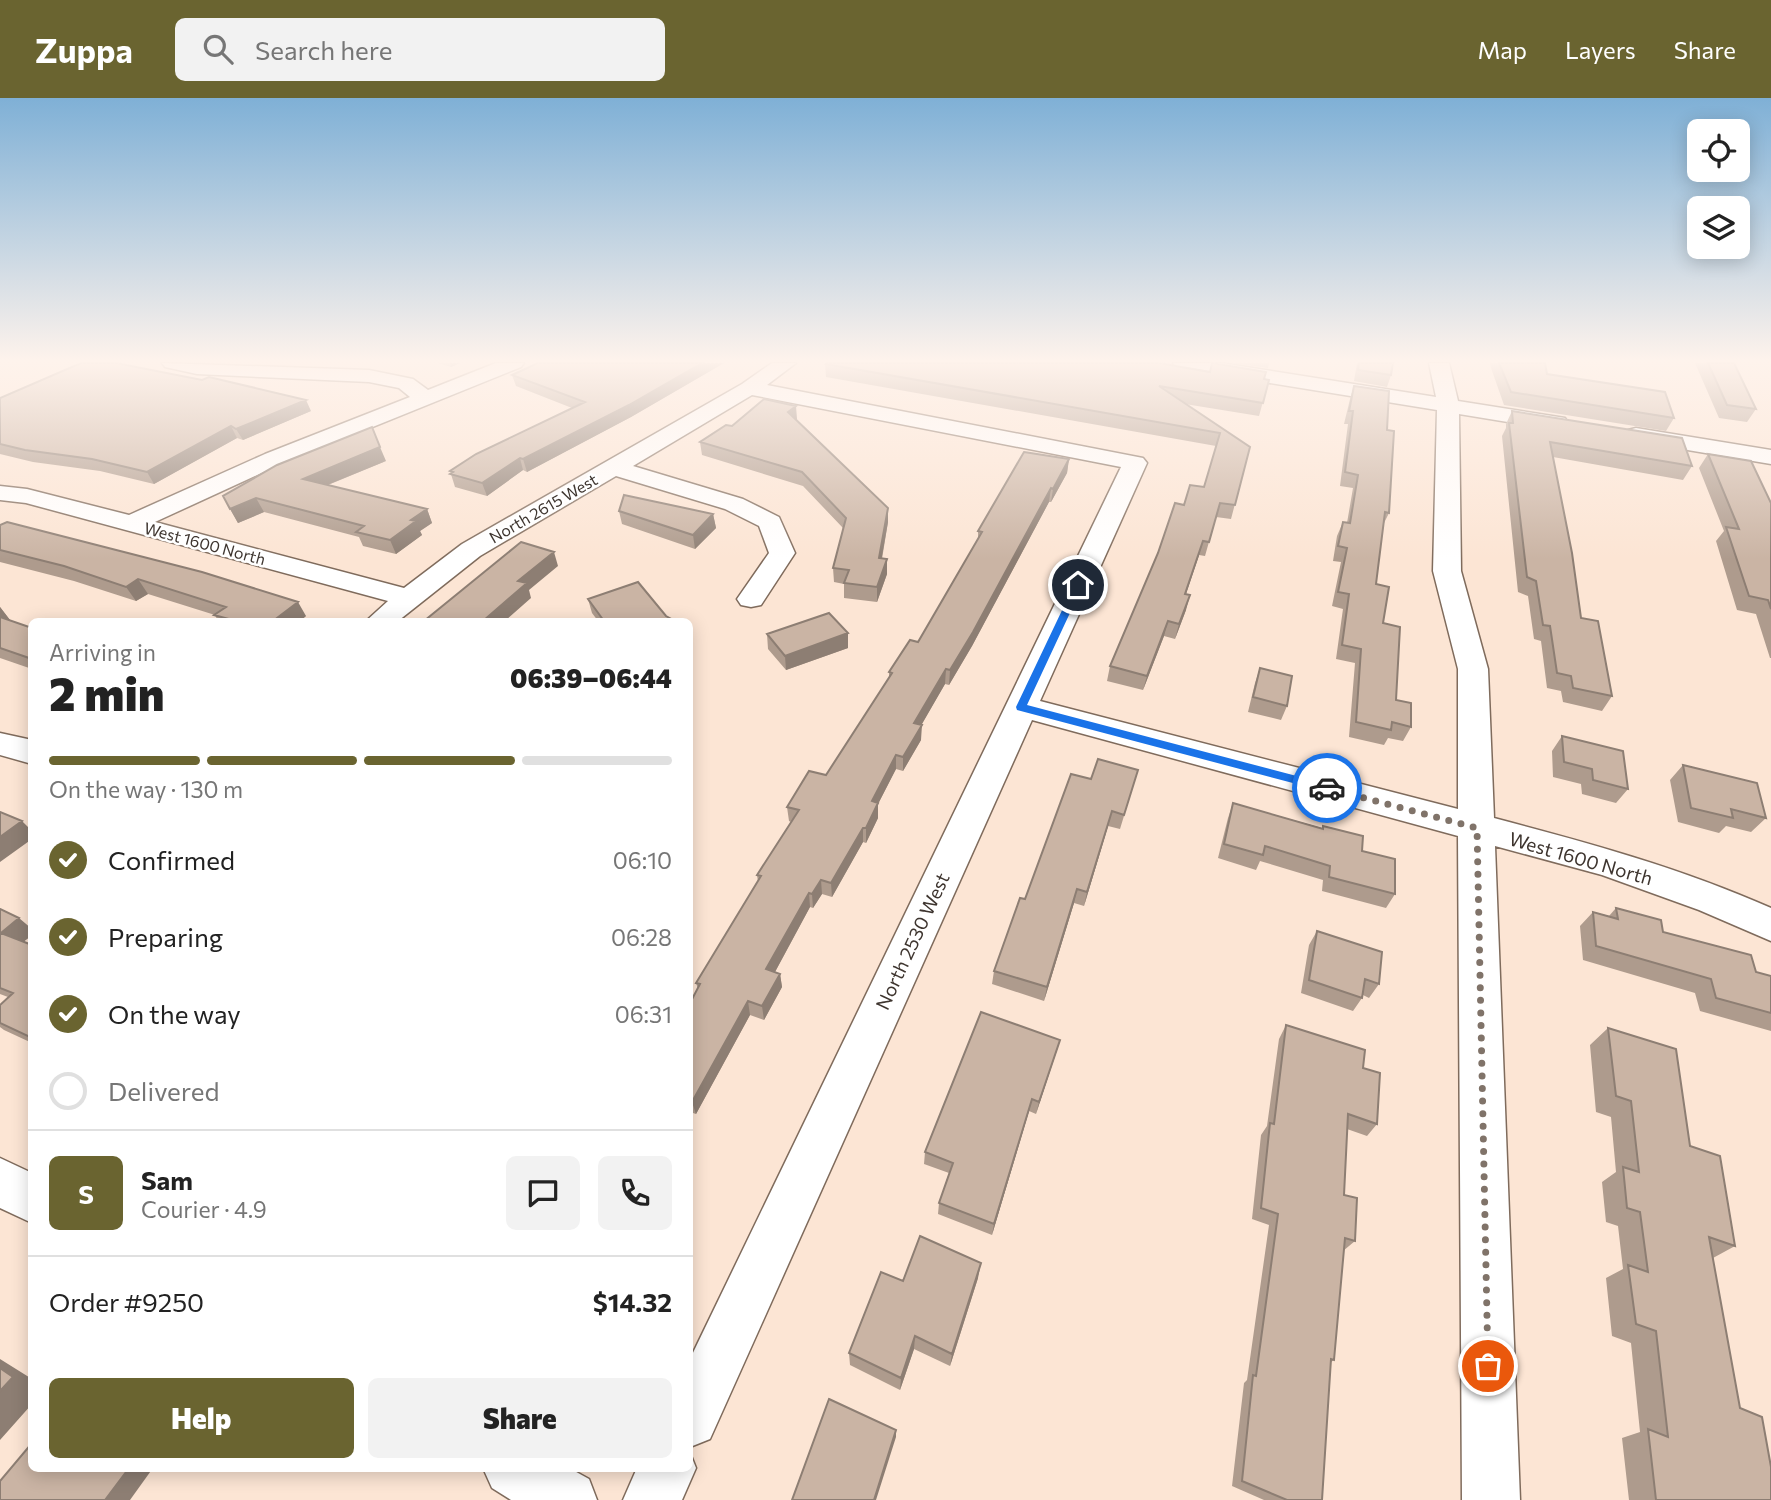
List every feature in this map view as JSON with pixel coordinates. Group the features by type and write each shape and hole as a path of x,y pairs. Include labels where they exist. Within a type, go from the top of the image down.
{"street":[{"path":"132,524 201,488 262,461 348,428"},
{"name":"North 2615 West","path":"384,618 471,550 679,428"},
{"name":"North 2530 West","path":"693,1413 1135,463 957,428"},
{"path":"1448,428 1447,571 1474,669 1491,1500"},
{"path":"1610,431 1771,457"},
{"path":"612,467 734,504 770,522 782,553 751,599"},
{"name":"West 1600 North","path":"0,493 27,496 409,598"},
{"path":"0,510 27,496"},
{"name":"West 1600 North","path":"1021,707 1608,862 1713,899 1771,925"},
{"path":"0,744 28,751"},
{"path":"0,1182 28,1197"},
{"path":"519,1472 568,1500"},
{"path":"652,1500 665,1472"}],"building":[{"path":"0,428 227,428 147,472 92,459 0,444"},
{"path":"373,428 380,447 303,479 427,509 411,520 416,521 390,540 356,532 364,526 256,498 230,509 223,496 277,465"},
{"path":"530,428 583,428 523,459 520,458 482,483 450,474 453,472 450,471 476,454"},
{"path":"721,428 805,428 888,508 879,558 887,559 877,587 844,583 849,570 833,568 846,518 802,472 700,442"},
{"path":"1194,428 1222,428 1250,447 1235,505 1220,503 1209,542 1203,541 1185,594 1190,595 1179,624 1168,621 1147,676 1110,666 1158,553 1175,503 1184,505 1190,485 1204,487 1220,433"},
{"path":"1351,428 1387,428 1394,431 1389,513 1385,512 1376,584 1389,587 1383,623 1400,627 1396,700 1411,703 1411,727 1392,722 1391,730 1356,722 1361,649 1342,645 1349,594 1338,592 1347,548 1338,546 1343,522 1350,523 1358,475 1345,472"},
{"path":"1510,428 1622,428 1682,438 1692,466 1550,442 1572,553 1581,618 1598,621 1612,696 1573,688 1571,676 1557,673 1550,626 1543,625 1536,581 1527,577"},
{"path":"1024,452 1069,459 973,632 950,670 946,669 914,723 922,725 903,757 896,755 872,801 878,803 866,828 863,828 831,883 821,880 812,894 809,893 766,969 780,974 762,1006 748,1001 693,1100 693,997 700,984 696,983 761,876 757,875 799,810 787,807 809,771 826,775 892,673 889,672 910,640 918,642 982,532 978,531"},
{"path":"1708,454 1751,461 1771,503 1771,609 1768,600 1749,596 1726,527 1739,529"},
{"path":"624,495 713,514 693,535 619,511"},
{"path":"7,522 202,572 298,602 277,618 225,618 214,615 226,607 138,579 126,587 64,566 0,550 0,525"},
{"path":"521,542 554,552 518,581 527,583 486,618 428,618"},
{"path":"638,582 670,618 602,618 588,599"},
{"path":"829,613 848,633 785,656 767,634"},
{"path":"0,617 28,627 28,658 0,648"},
{"path":"1260,668 1292,676 1287,706 1253,697"},
{"path":"1562,736 1623,751 1628,789 1593,780 1592,769 1564,762"},
{"path":"1098,759 1138,770 1124,815 1112,811 1087,892 1077,889 1047,987 994,971 1020,898 1025,899 1071,774 1091,779"},
{"path":"1683,765 1757,783 1766,818 1731,809 1733,818 1691,808"},
{"path":"1233,803 1323,829 1323,826 1363,836 1362,851 1395,859 1395,894 1329,877 1330,866 1265,846 1263,855 1224,844"},
{"path":"0,812 22,821 0,837"},
{"path":"1616,908 1661,920 1663,932 1751,955 1756,972 1771,976 1771,1013 1716,998 1711,979 1596,946 1593,912 1618,919"},
{"path":"0,909 19,918 1,933 28,943 28,1036 0,1023 0,1005 13,993 0,988"},
{"path":"1317,931 1382,952 1379,984 1365,979 1362,998 1309,980"},
{"path":"981,1012 1060,1040 1039,1102 1032,1099 994,1224 939,1203 953,1163 925,1152"},
{"path":"1286,1025 1365,1050 1363,1068 1380,1073 1377,1124 1348,1114 1344,1195 1357,1198 1355,1241 1345,1238 1334,1360 1331,1359 1322,1500 1287,1500 1242,1481 1253,1375 1256,1376 1278,1214 1261,1208 1270,1123 1274,1124"},
{"path":"1608,1028 1676,1049 1690,1146 1720,1156 1735,1246 1709,1237 1740,1408 1762,1417 1771,1467 1771,1500 1656,1500 1648,1429 1668,1437 1656,1331 1636,1324 1628,1265 1648,1272 1640,1212 1627,1208 1623,1167 1639,1172 1631,1101 1616,1096"},
{"path":"920,1236 981,1263 952,1354 915,1336 901,1378 849,1353 881,1272 903,1281"},
{"path":"0,1368 13,1377 0,1391"},
{"path":"829,1399 896,1430 874,1500 792,1500"},
{"path":"28,1448 28,1472 126,1472 105,1500 0,1500 0,1481"}],"way so far":[{"path":"1327,788 1477,828 1488,1366"}],"route":[{"path":"1078,585 1021,707 1327,788"}]}
